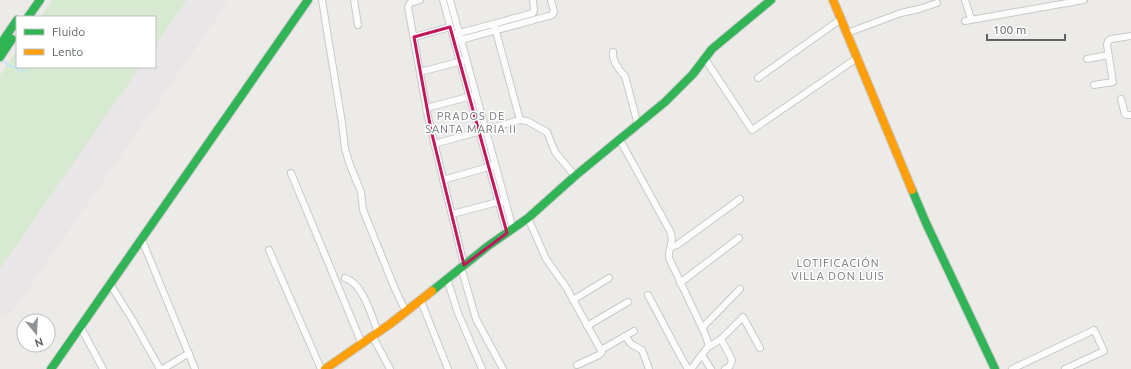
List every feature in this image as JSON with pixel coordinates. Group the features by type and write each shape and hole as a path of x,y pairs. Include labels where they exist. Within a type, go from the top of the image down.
{"main road":[{"path":"20,16 31,0"},
{"path":"29,16 40,0"},
{"path":"51,369 308,0"},
{"path":"325,369 406,312 463,266 528,218 575,176 638,125 676,91 693,74 718,44 771,0"},
{"path":"833,0 926,223 995,369"},
{"path":"0,45 16,21"},
{"path":"1,55 16,33"}],"street":[{"path":"322,0 344,142 348,159 361,192 364,212 395,289 406,312"},
{"path":"354,0 358,26"},
{"path":"420,0 408,5 426,108 434,144 476,319 503,369"},
{"path":"443,0 450,27 466,60 479,132 488,166 502,200"},
{"path":"458,0 450,1 459,61 486,130 510,231"},
{"path":"494,27 533,13 533,0"},
{"path":"456,37 494,27 552,15 554,12 551,0"},
{"path":"965,0 968,20 1084,0"},
{"path":"847,33 901,13 937,3"},
{"path":"758,78 841,19"},
{"path":"414,37 450,27"},
{"path":"494,27 520,120"},
{"path":"1094,85 1113,82 1108,55 1107,43 1109,40 1131,36"},
{"path":"613,52 613,56 620,72 625,76 638,125"},
{"path":"1087,59 1108,55"},
{"path":"705,59 752,130 857,58"},
{"path":"420,72 466,60"},
{"path":"426,108 472,96"},
{"path":"1121,99 1125,114 1131,116"},
{"path":"434,144 520,120 527,121 547,132 555,152 575,176"},
{"path":"620,140 670,231 673,241 669,258 709,346"},
{"path":"443,180 495,164"},
{"path":"291,173 362,344"},
{"path":"671,247 677,245 740,198"},
{"path":"452,214 502,200"},
{"path":"528,218 546,259 566,287 601,350 602,353 600,356 577,365"},
{"path":"680,283 739,238"},
{"path":"142,240 195,369"},
{"path":"269,250 321,369"},
{"path":"345,278 352,281 359,289 375,335 390,369"},
{"path":"573,300 609,278"},
{"path":"447,279 458,314 482,369"},
{"path":"110,284 161,369 189,353"},
{"path":"702,328 740,289"},
{"path":"648,295 681,358 689,369 709,346 721,339 744,317 760,348"},
{"path":"420,301 448,369"},
{"path":"587,326 628,302"},
{"path":"80,326 103,369"},
{"path":"1012,369 1094,330 1104,351 1065,369"},
{"path":"601,350 634,331"},
{"path":"625,336 630,344 642,350 649,369"},
{"path":"721,339 732,360 730,366 726,369"},
{"path":"702,355 711,369"},
{"path":"1027,363 1031,369"}],"highlighted area":[{"path":"450,27 507,233 464,265 431,130 414,37"}],"green space":[{"path":"52,0 198,0 156,60 156,16 41,16"},
{"path":"16,51 16,68 150,68 0,284 0,75"}],"waterway":[{"path":"2,60 8,65 25,72"}],"runway":[{"path":"0,299 208,0"}],"traffic: fast":[{"path":"29,16 40,0"},
{"path":"51,369 308,0"},
{"path":"432,291 488,246 528,218 575,176 665,102 693,74 712,49 771,0"},
{"path":"0,45 16,21"},
{"path":"0,57 12,39"},
{"path":"912,190 995,369"}],"traffic: slow":[{"path":"833,0 912,190"},
{"path":"325,369 390,324 432,291"}],"district":[{"name":"PRADOS DE SANTA MARIA II","path":"471,122"},
{"name":"LOTIFICACIÓN VILLA DON LUIS","path":"838,269"}]}
